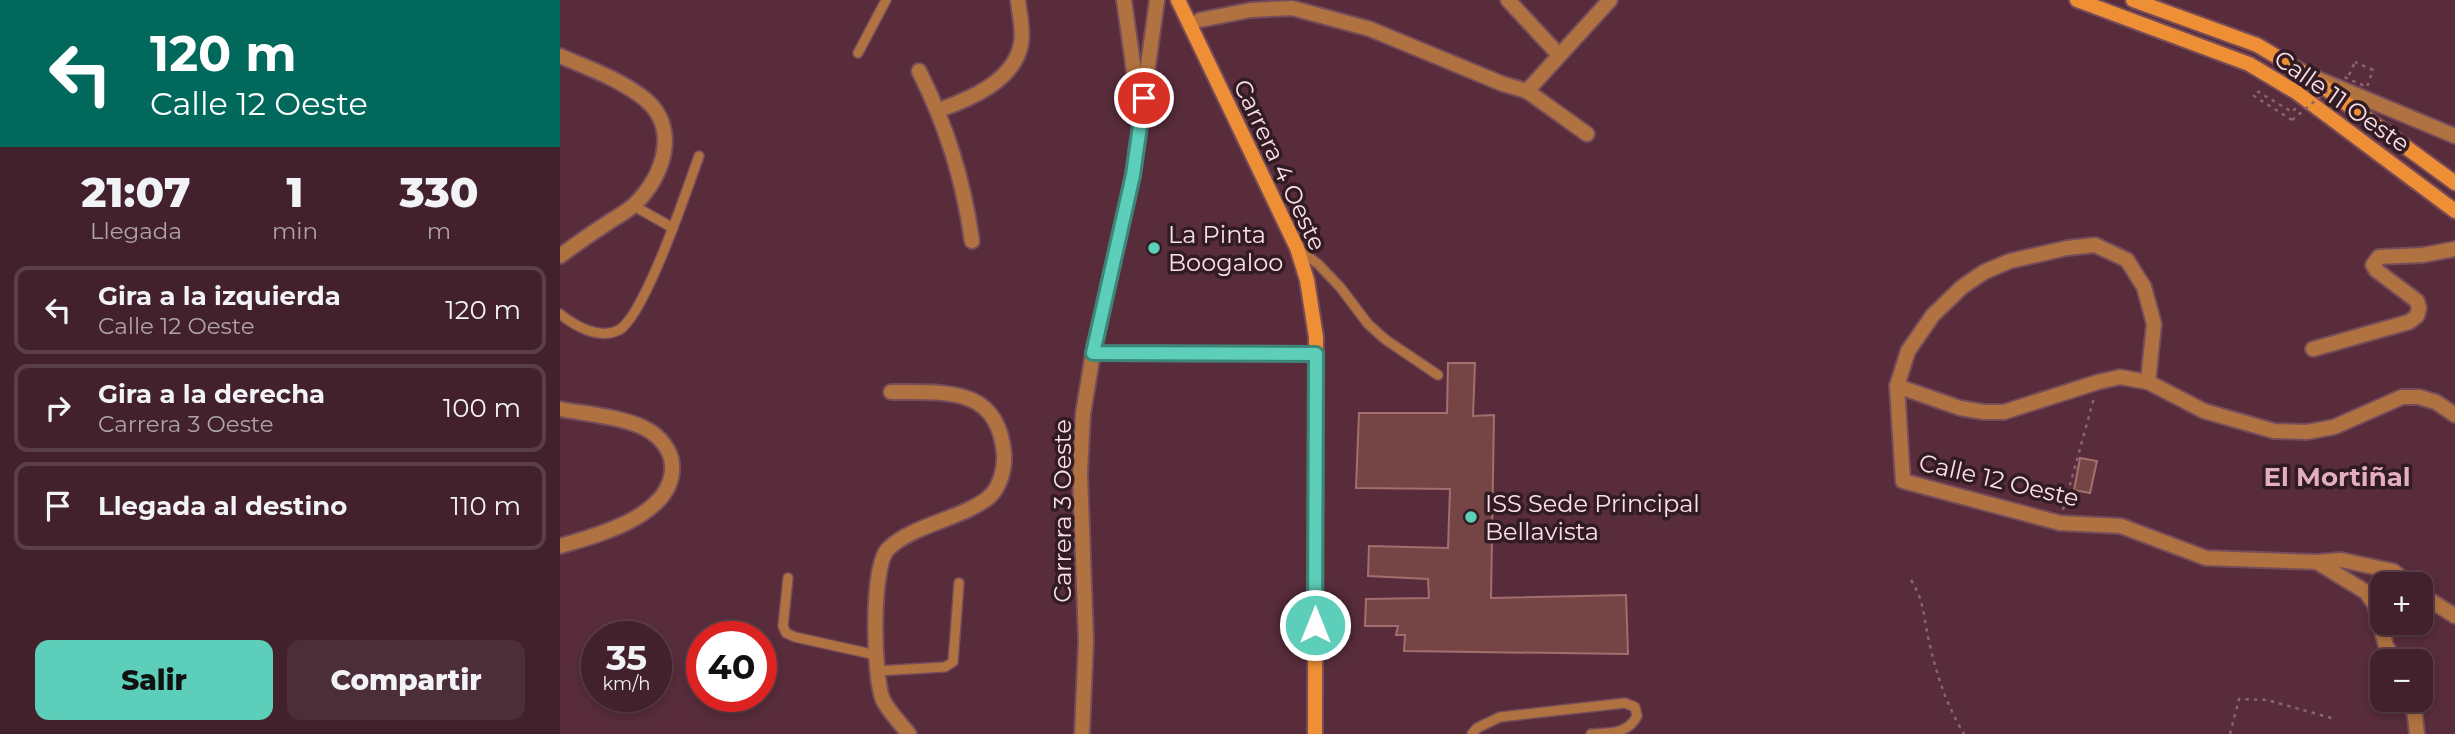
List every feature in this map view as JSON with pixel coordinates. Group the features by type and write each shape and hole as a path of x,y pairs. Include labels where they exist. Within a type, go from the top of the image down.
{"main road":[{"name":"Carrera 4 Oeste","path":"1178,0 1297,248 1307,280 1316,337 1315,734"},
{"name":"Calle 11 Oeste","path":"2077,0 2249,64 2296,92 2453,210"},
{"name":"Calle 11 Oeste","path":"2133,0 2258,45 2306,74 2455,183"}],"street":[{"path":"1124,0 1141,123"},
{"name":"Carrera 3 Oeste","path":"1082,734 1086,641 1080,473 1083,414 1093,353 1125,212 1141,123 1157,0"},
{"path":"1508,0 1559,55"},
{"path":"1527,91 1611,0"},
{"path":"939,110 962,102 981,91 999,79 1011,64 1021,44 1018,1"},
{"path":"1200,20 1251,10 1292,8 1370,29 1503,84 1527,91 1587,134"},
{"path":"560,56 617,83 646,101 661,118 665,138 662,163 647,191 634,206 560,256"},
{"path":"919,71 939,110 965,195 972,241"},
{"path":"2306,74 2455,136"},
{"path":"2148,382 2154,324 2144,287 2127,260 2095,245 2067,248 2010,261 1984,272 1962,287 1917,335 1908,351 1897,386 1960,408 1994,412 2032,404 2120,377 2148,382 2204,411 2274,431 2307,432 2334,427 2402,397 2419,397 2436,402 2455,415"},
{"path":"2313,349 2409,322 2417,316 2417,301 2376,270 2373,265 2379,257 2423,255 2454,248"},
{"path":"1093,353 1316,354"},
{"name":"Calle 12 Oeste","path":"1897,386 1903,481 2060,523 2121,526 2206,558 2317,562 2341,560 2394,572"},
{"path":"891,392 939,393 969,398 987,408 998,423 1003,443 1004,462 1000,481 989,497 905,538 887,550 880,566 876,671 884,701 909,734"},
{"path":"560,409 630,423 648,430 662,442 671,455 672,469 669,485 661,498 650,508 610,530 560,546"},
{"path":"2317,562 2366,592 2375,605 2388,649"},
{"path":"2433,602 2455,616"},
{"path":"2414,712 2417,734"}],"lane":[{"path":"858,53 886,0"},
{"path":"560,314 576,326 595,332 617,331 633,318 673,228 699,156"},
{"path":"634,206 673,228"},
{"path":"1297,248 1318,264 1340,287 1367,324 1438,375"},
{"path":"788,578 783,626 786,633 876,655"},
{"path":"876,671 946,667 953,662 960,583"},
{"path":"1472,734 1477,728 1500,717 1625,703 1635,707 1637,716 1633,725 1622,732 1591,734"}],"path":[{"path":"2292,112 2257,91 2253,96 2291,120 2344,77 2367,87 2373,70 2355,62"},
{"path":"2060,523 2098,382"},
{"path":"1911,580 1922,597 1928,636 1943,697 1964,734"},
{"path":"2231,734 2239,699 2267,699 2335,719"}],"building":[{"name":"ISS Sede Principal Bellavista","path":"1448,363 1475,363 1473,416 1494,415 1491,598 1626,595 1628,654 1404,651 1405,635 1396,635 1398,626 1365,626 1366,599 1429,598 1428,579 1368,576 1369,546 1448,548 1450,489 1356,488 1359,413 1447,413"},
{"path":"2080,458 2097,461 2090,493 2074,490"}],"place":[{"name":"La Pinta Boogaloo","path":"1154,248"},
{"name":"ISS Sede Principal Bellavista","path":"1471,517"}],"district":[{"name":"El Mortiñal","path":"2337,477"}],"route":[{"path":"1144,98 1133,175 1093,353 1316,354 1315,625"}]}
